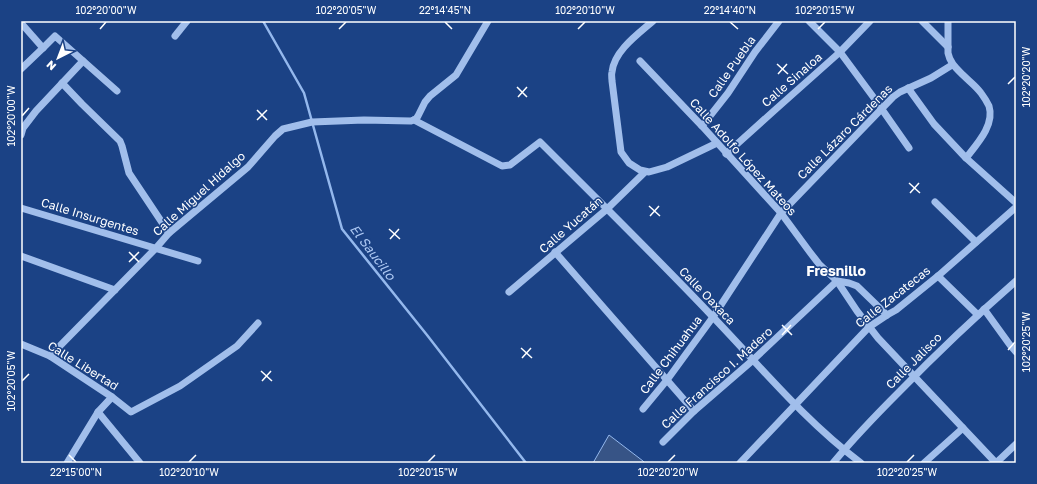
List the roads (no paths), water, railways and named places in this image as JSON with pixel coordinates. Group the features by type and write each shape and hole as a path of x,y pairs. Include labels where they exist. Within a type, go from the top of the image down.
{"street":[{"path":"175,36 187,21"},
{"path":"414,120 418,116 424,102 456,75 488,21"},
{"path":"653,21 620,52 614,63 612,72 613,89 619,142 622,152 629,163 645,172 667,167 717,143"},
{"name":"Calle Puebla","path":"702,126 728,93 755,52 779,21"},
{"path":"810,21 840,52 910,148"},
{"name":"Calle Sinaloa","path":"726,154 840,52 870,21"},
{"path":"922,21 948,47"},
{"path":"948,21 948,47 949,58 952,65 980,92 989,106 990,116 988,126 966,158"},
{"path":"21,23 44,48"},
{"path":"21,69 55,36 117,91"},
{"path":"21,134 36,111 83,61"},
{"name":"Calle Adolfo López Mateos","path":"640,61 702,126 781,213 819,264 837,281 878,338 996,463"},
{"name":"Calle Lázaro Cárdenas","path":"781,213 896,95 931,78 952,65"},
{"path":"62,83 120,141 129,173 169,233"},
{"path":"908,88 934,124 966,158 1016,203"},
{"name":"Calle Oaxaca","path":"414,120 502,166 510,165 540,142 713,317 794,405 844,450 861,463"},
{"name":"Calle Miguel Hidalgo","path":"50,356 169,233 248,167 283,129 312,122 414,120"},
{"name":"Calle Yucatán","path":"509,292 607,209 645,172"},
{"path":"935,202 976,242"},
{"name":"Calle Zacatecas","path":"740,463 870,327 896,310 938,276 1016,206"},
{"name":"Calle Insurgentes","path":"21,208 198,261"},
{"name":"Calle Chihuahua","path":"643,409 668,380 713,317 781,213"},
{"path":"555,252 694,411"},
{"path":"21,256 115,290"},
{"path":"938,276 978,316"},
{"path":"837,281 849,282 857,286 887,315"},
{"name":"Calle Francisco I. Madero","path":"663,442 694,411 753,360 837,281"},
{"name":"Calle Jalisco","path":"833,463 863,428 914,376 984,309 1016,281"},
{"path":"984,309 1016,352"},
{"name":"Calle Libertad","path":"21,344 50,356 112,397 131,412 180,386 237,346 258,323"},
{"path":"67,463 98,412 112,397"},
{"path":"98,412 140,463"},
{"path":"924,463 963,428"},
{"path":"996,463 1016,444"}],"water":[{"path":"609,435 643,461 645,463 593,463"}],"waterway":[{"name":"El Saucillo","path":"263,21 304,93 342,229 427,335 526,463"}],"district":[{"name":"Fresnillo","path":"836,271"}]}
